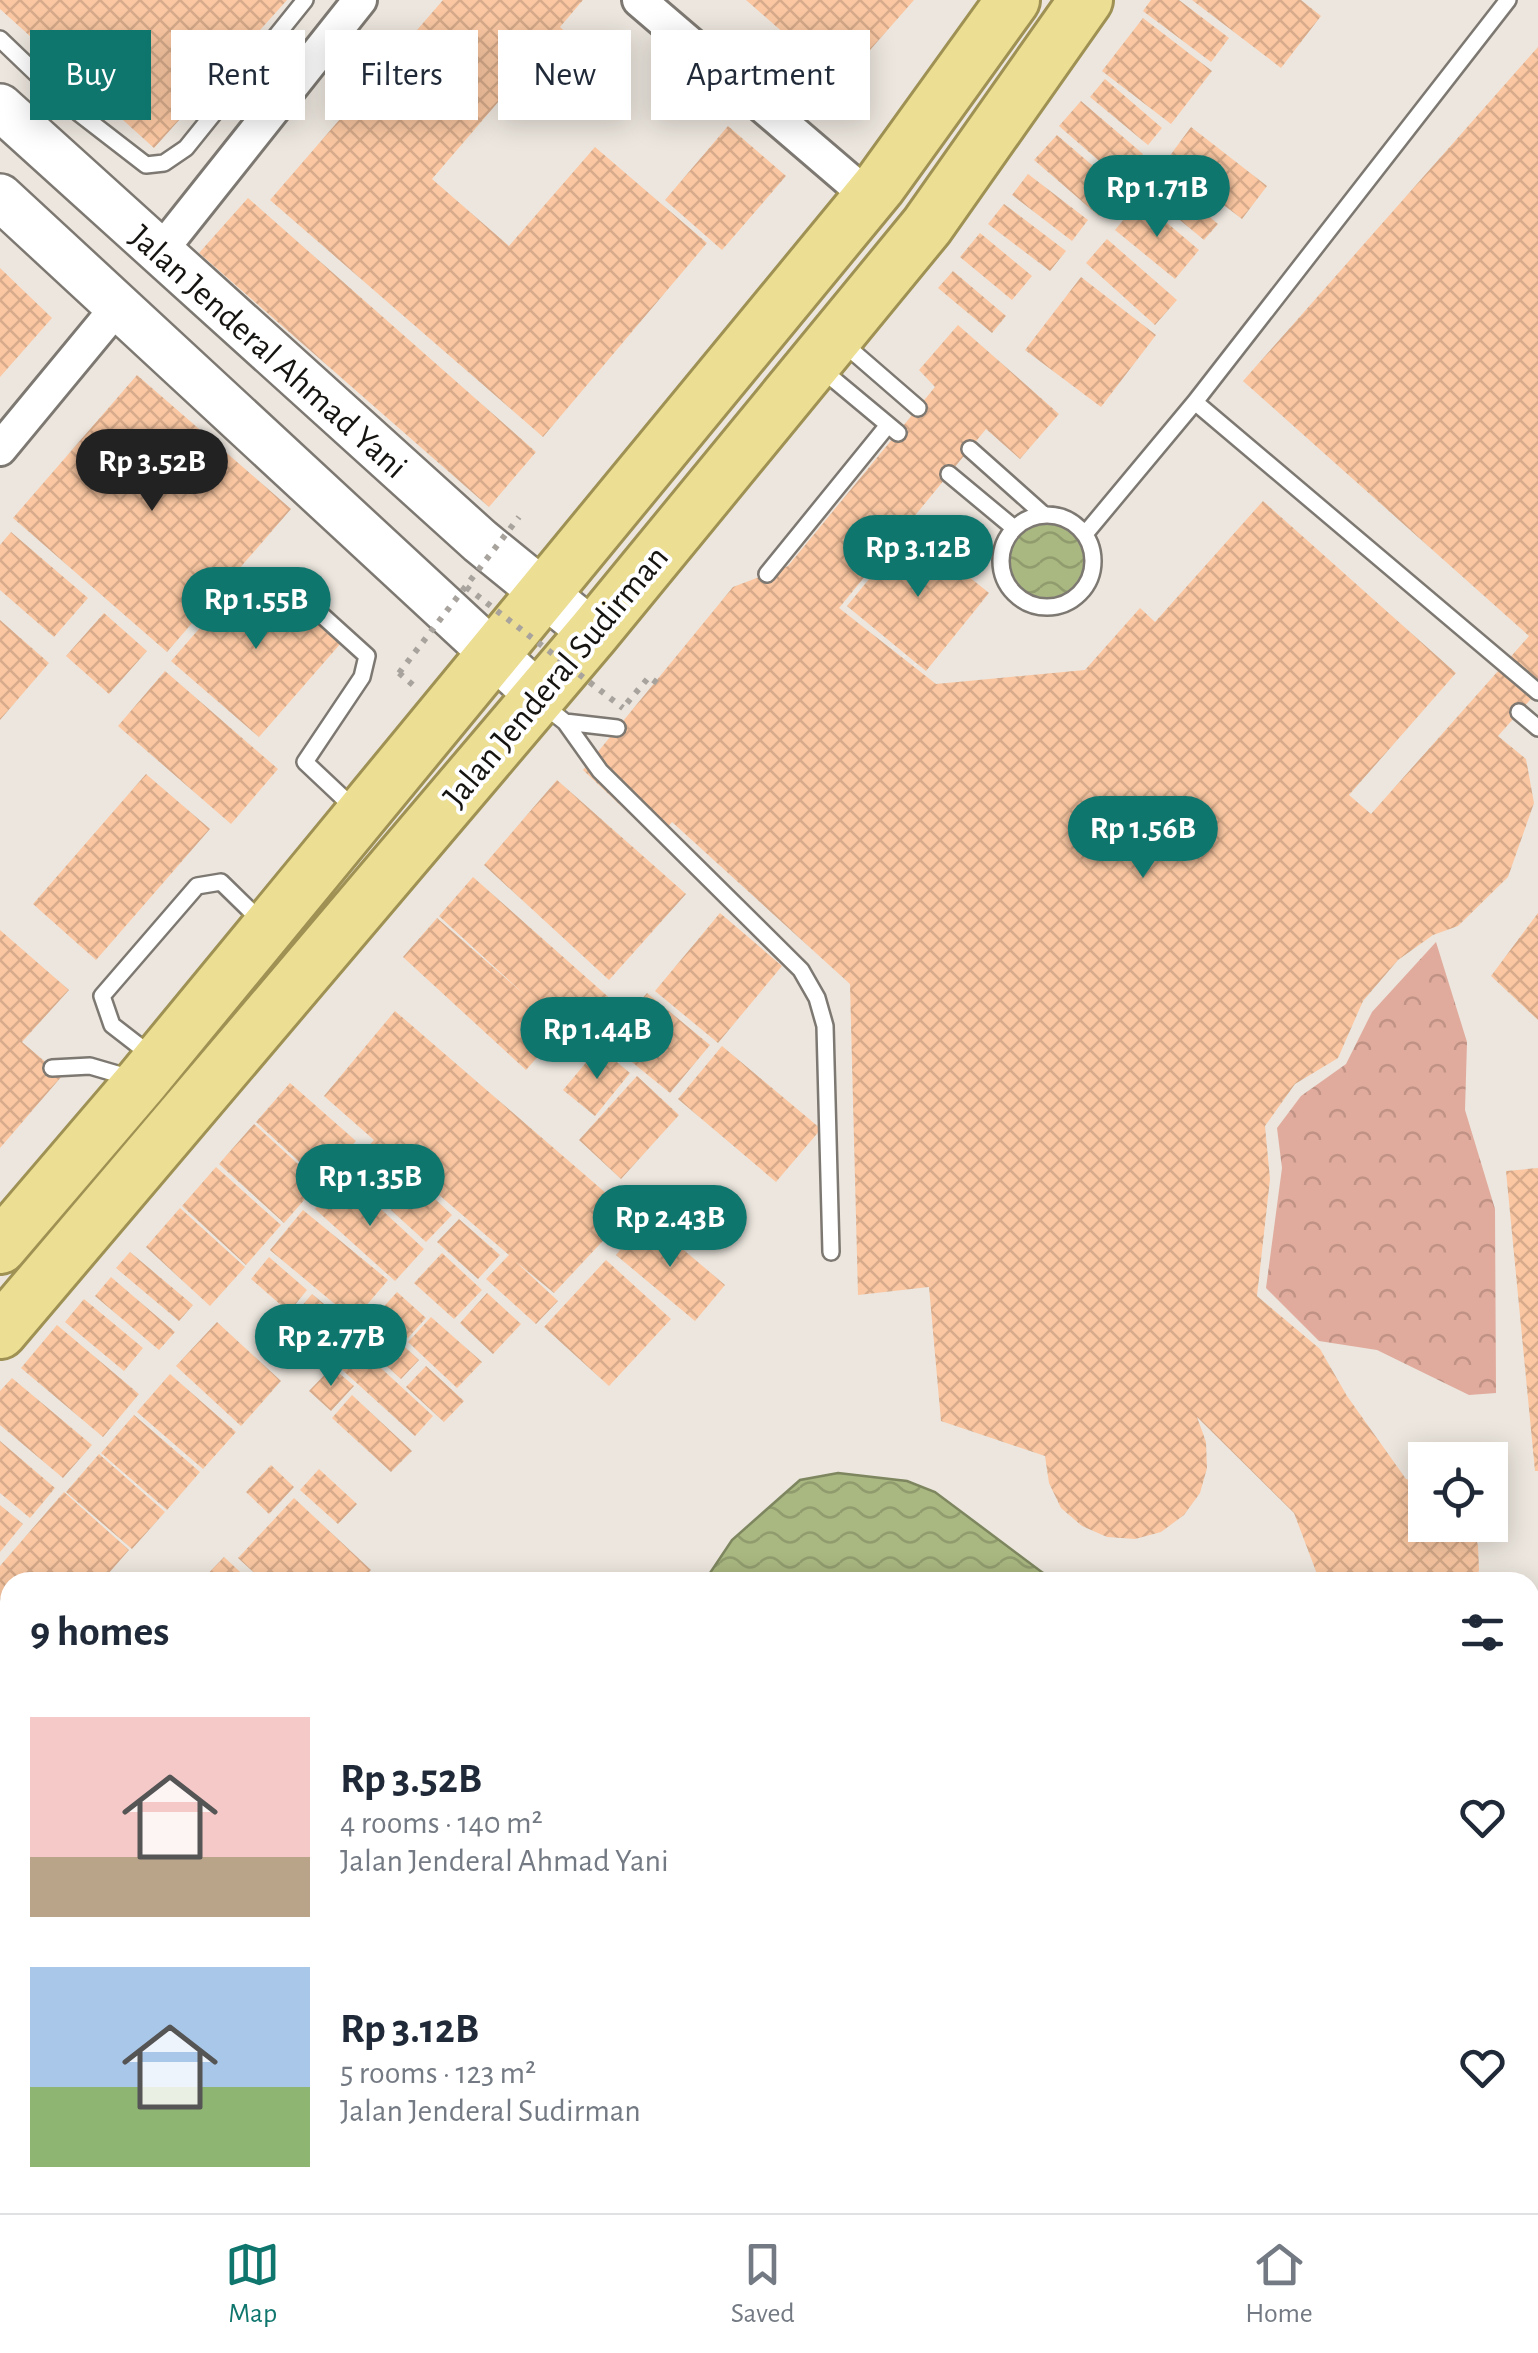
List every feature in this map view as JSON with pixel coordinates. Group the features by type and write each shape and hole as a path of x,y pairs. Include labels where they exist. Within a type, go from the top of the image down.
{"highway":[{"name":"Jalan Jenderal Sudirman","path":"0,1247 150,1071 490,654 870,198 1013,0"},
{"name":"Jalan Jenderal Sudirman","path":"0,1332 547,706 593,634 927,226 1061,42 1086,0"}],"main road":[{"name":"Jalan Jenderal Ahmad Yani","path":"0,107 541,593 593,634"},
{"name":"Jalan Jenderal Ahmad Yani","path":"0,198 547,706"},
{"path":"119,306 159,253"}],"street":[{"path":"639,0 870,198"},
{"path":"159,253 356,1"},
{"path":"0,449 119,306"}],"lane":[{"path":"0,39 71,107 146,166 164,163 186,148 305,0"},
{"path":"1085,534 1195,402 1508,0"},
{"path":"825,350 918,408"},
{"path":"766,574 893,429 825,350"},
{"path":"1195,402 1538,692"},
{"path":"970,449 1043,514 1074,522 1092,548 1091,576 1073,599 1045,607 1018,597 1002,573 1005,541 1014,528 1043,514"},
{"path":"950,474 1014,528"},
{"path":"283,580 366,656 362,677 305,762 360,814"},
{"path":"547,706 617,728"},
{"path":"547,706 600,771 801,970 817,998 825,1026 831,1252"},
{"path":"1519,712 1538,728"},
{"path":"150,1071 112,1025 102,996 197,886 222,882 267,928"},
{"path":"52,1068 90,1066 150,1071"}],"path":[{"path":"399,673 519,517"},
{"path":"466,586 623,708 650,677 660,685"}],"green space":[{"path":"1436,942 1467,1042 1465,1110 1495,1209 1496,1393 1469,1395 1377,1350 1319,1341 1266,1288 1282,1168 1277,1128 1301,1096 1346,1064 1372,1012"}],"water":[{"path":"1047,520 1062,523 1075,532 1084,545 1084,575 1075,588 1062,597 1047,600 1032,597 1019,588 1010,575 1007,560 1010,545 1019,532 1032,523"},
{"path":"838,1473 907,1481 935,1492 1042,1572 711,1572 732,1540 800,1480"}],"building":[{"path":"0,0 287,0 260,30 171,30 171,120 179,120 154,148 123,120 151,120 151,30 30,30 30,36 0,9"},
{"path":"443,0 583,0 560,27 563,30 498,30 498,102 432,179 509,246 595,147 707,243 543,437 270,200 339,120 478,120 478,30 417,30"},
{"path":"746,0 914,0 870,50 870,30 780,30"},
{"path":"1151,0 1179,0 1229,38 1211,62 1143,11"},
{"path":"1192,0 1301,0 1321,16 1281,68"},
{"path":"1143,18 1212,71 1171,124 1102,71"},
{"path":"1538,47 1538,691 1498,736 1526,759 1534,803 1508,877 1458,926 1433,935 1398,960 1363,1001 1338,1058 1295,1084 1265,1126 1270,1179 1257,1296 1320,1349 1347,1396 1408,1480 1408,1542 1477,1542 1479,1570 1316,1572 1294,1513 1197,1417 1206,1442 1207,1468 1200,1493 1184,1515 1161,1532 1135,1539 1107,1537 1082,1526 1061,1508 1049,1483 1045,1456 941,1421 929,1287 858,1295 850,984 672,822 657,840 583,770 733,587 788,566 935,387 919,370 958,325 1059,414 1020,459 986,429 839,608 936,684 1085,670 1140,608 1155,622 1263,501 1456,673 1349,795 1371,814 1529,636 1243,381"},
{"path":"1105,79 1162,128 1148,145 1090,97"},
{"path":"1081,101 1143,154 1121,180 1059,126"},
{"path":"728,126 786,176 722,250 665,200"},
{"path":"1191,127 1267,186 1242,219 1166,161"},
{"path":"1057,135 1121,190 1099,216 1034,160"},
{"path":"1028,174 1088,220 1072,241 1012,195"},
{"path":"1158,174 1218,224 1204,240 1144,190"},
{"path":"248,198 536,452 489,507 199,253"},
{"path":"1140,200 1199,250 1175,279 1115,230"},
{"path":"1004,204 1066,251 1050,271 988,224"},
{"path":"980,233 1032,276 1012,300 960,257"},
{"path":"1107,239 1177,300 1155,325 1086,263"},
{"path":"0,268 52,318 0,377"},
{"path":"953,271 1006,316 992,333 938,288"},
{"path":"1081,277 1156,335 1101,407 1025,350"},
{"path":"137,375 291,509 167,652 13,518"},
{"path":"910,529 989,593 926,671 847,606"},
{"path":"11,532 88,598 54,637 0,590 0,545"},
{"path":"253,567 341,643 259,737 171,661"},
{"path":"104,613 147,651 109,694 66,656"},
{"path":"0,620 49,663 0,720"},
{"path":"165,671 278,769 231,824 118,726"},
{"path":"146,774 210,829 96,960 33,904"},
{"path":"557,780 686,894 609,980 484,865"},
{"path":"473,877 614,1002 577,1043 562,1029 526,1070 403,957 437,918 526,996 439,916"},
{"path":"720,913 782,966 718,1043 655,991"},
{"path":"1538,913 1538,1020 1491,976"},
{"path":"0,930 69,990 22,1042 62,1076 0,1148"},
{"path":"647,993 710,1045 670,1093 606,1041"},
{"path":"395,1011 629,1213 554,1293 515,1261 558,1301 536,1324 486,1279 509,1255 382,1146 413,1177 387,1206 347,1170 374,1140 324,1096"},
{"path":"722,1046 821,1129 776,1182 678,1099"},
{"path":"599,1047 630,1073 595,1116 563,1090"},
{"path":"637,1076 679,1115 621,1179 579,1140"},
{"path":"290,1083 356,1141 320,1181 256,1122"},
{"path":"254,1124 319,1183 284,1223 219,1164"},
{"path":"216,1167 281,1225 246,1265 182,1206"},
{"path":"1538,1168 1538,1471 1535,1471 1506,1171"},
{"path":"345,1176 424,1249 395,1281 315,1209"},
{"path":"417,1182 452,1215 426,1242 391,1210"},
{"path":"180,1208 245,1267 210,1306 146,1247"},
{"path":"303,1210 388,1280 354,1320 270,1250"},
{"path":"646,1218 725,1285 695,1321 616,1255"},
{"path":"459,1219 500,1255 478,1279 437,1242"},
{"path":"130,1252 193,1305 179,1321 116,1268"},
{"path":"442,1253 482,1290 454,1319 414,1283"},
{"path":"269,1257 307,1290 289,1312 251,1279"},
{"path":"606,1260 671,1319 609,1386 544,1327"},
{"path":"111,1277 175,1332 159,1350 95,1296"},
{"path":"397,1292 426,1318 408,1338 379,1312"},
{"path":"487,1293 521,1324 493,1354 460,1323"},
{"path":"312,1294 353,1328 335,1348 295,1314"},
{"path":"84,1299 143,1348 124,1371 65,1322"},
{"path":"431,1317 482,1362 457,1388 408,1342"},
{"path":"374,1319 419,1360 401,1379 356,1338"},
{"path":"217,1322 281,1381 241,1426 176,1366"},
{"path":"57,1325 139,1394 103,1437 21,1368"},
{"path":"357,1346 433,1416 415,1436 338,1366"},
{"path":"426,1366 464,1401 444,1422 406,1387"},
{"path":"332,1367 354,1386 331,1411 309,1391"},
{"path":"170,1374 236,1432 203,1469 137,1412"},
{"path":"12,1378 92,1445 63,1478 0,1425 0,1391"},
{"path":"352,1395 412,1451 391,1472 332,1418"},
{"path":"134,1415 200,1472 167,1510 101,1453"},
{"path":"0,1441 55,1488 30,1518 0,1493"},
{"path":"99,1454 165,1512 132,1549 66,1492"},
{"path":"271,1465 294,1487 269,1514 246,1492"},
{"path":"319,1469 357,1504 338,1524 300,1490"},
{"path":"64,1492 129,1550 110,1572 0,1572 0,1566"},
{"path":"294,1498 371,1570 253,1572 238,1558"},
{"path":"0,1505 23,1524 0,1552"},
{"path":"224,1557 240,1572 210,1572"}]}
